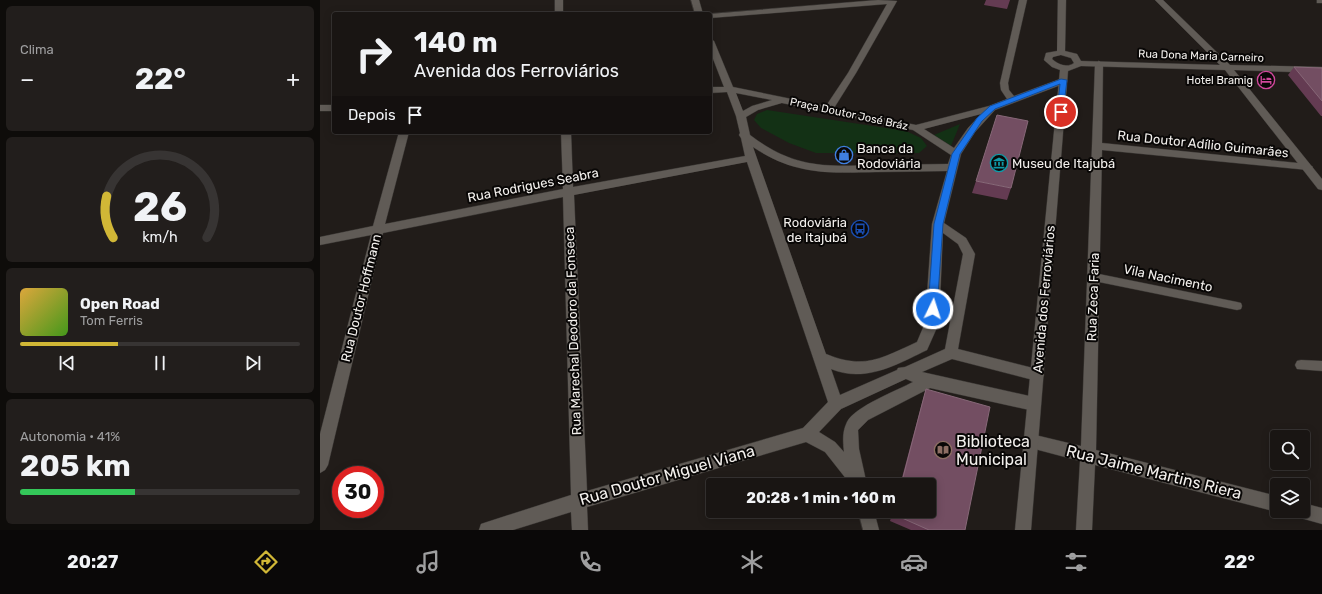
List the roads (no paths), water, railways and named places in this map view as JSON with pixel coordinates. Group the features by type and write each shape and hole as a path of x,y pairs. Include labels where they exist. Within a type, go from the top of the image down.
{"street":[{"path":"558,12 559,0"},
{"path":"695,0 698,12"},
{"path":"1012,100 1005,90 1004,82 1023,0"},
{"path":"1060,52 1062,0"},
{"path":"1159,0 1229,69 1322,186"},
{"path":"712,16 893,1"},
{"path":"829,108 852,73 893,1"},
{"path":"712,46 741,116 744,135 751,158 836,404 951,353 1037,375"},
{"path":"1064,74 1048,60 1049,55 1060,52 1074,56 1079,63"},
{"name":"Praça Doutor José Bráz","path":"916,128 992,108 1012,100 1064,74 1079,63"},
{"name":"Rua Dona Maria Carneiro","path":"1079,63 1229,69 1322,70"},
{"name":"Rua Zeca Faria","path":"1084,530 1088,455 1094,277 1096,146 1100,64"},
{"name":"Avenida dos Ferroviários","path":"1023,530 1064,74"},
{"name":"Praça Doutor José Bráz","path":"712,90 731,89 829,108 916,128 956,154"},
{"name":"Praça Doutor José Bráz","path":"741,116 761,106 782,100"},
{"path":"320,108 332,108"},
{"name":"Praça Doutor José Bráz","path":"873,368 922,346 932,323 938,224 956,154 972,130 992,108"},
{"name":"Rua Doutor Hoffmann","path":"320,465 378,229 403,134"},
{"name":"Rua Marechal Deodoro da Fonseca","path":"566,134 580,530"},
{"path":"744,135 771,154 808,168 828,170 953,167"},
{"name":"Rua Doutor Adílio Guimarães","path":"1096,146 1308,167"},
{"name":"Rua Rodrigues Seabra","path":"320,241 568,192 751,158"},
{"path":"938,224 962,241 970,254 951,353"},
{"name":"Praça Doutor José Bráz","path":"820,358 839,366 854,369 873,368 907,372 929,380 1034,404"},
{"path":"858,478 852,450 851,431 854,422 863,415 929,380"},
{"name":"Rua Doutor Miguel Viana","path":"487,530 579,501 807,434 836,404"},
{"path":"807,434 830,447 854,478"},
{"name":"Rua Jaime Martins Riera","path":"1031,441 1270,502"},
{"path":"1310,513 1322,516"},
{"path":"868,518 871,530"}],"lane":[{"name":"Vila Nacimento","path":"1094,277 1237,306"},
{"path":"1301,364 1322,366"}],"place":[{"name":"Hotel Bramig","path":"1266,80"},
{"name":"Banca da Rodoviária","path":"844,155"},
{"name":"Museu de Itajubá","path":"999,163"},
{"name":"Rodoviária de Itajubá","path":"860,229"},
{"name":"Biblioteca Municipal","path":"943,450"}]}
